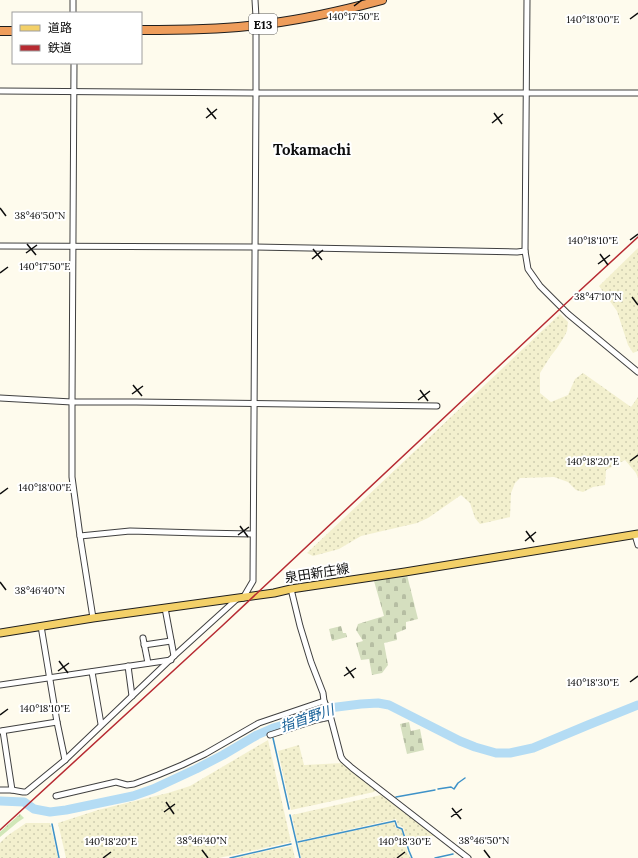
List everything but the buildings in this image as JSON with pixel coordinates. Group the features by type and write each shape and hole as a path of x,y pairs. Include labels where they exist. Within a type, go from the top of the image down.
{"highway":[{"name":"E13","path":"142,30 247,26 287,21 353,8 382,0"},
{"path":"0,31 12,31"}],"main road":[{"name":"泉田新庄線","path":"0,633 93,618 274,593 636,534"}],"street":[{"path":"73,0 74,12"},
{"path":"255,0 256,17"},
{"path":"527,0 526,251 528,269 540,286 568,314 638,372"},
{"path":"0,790 26,792 65,760 101,724 241,598 252,581 256,35"},
{"path":"74,64 72,477 93,618"},
{"path":"0,91 638,93"},
{"path":"0,246 255,247 526,251"},
{"path":"0,398 72,402 437,406"},
{"path":"80,536 130,531 200,534 252,534"},
{"path":"636,534 638,545"},
{"path":"292,589 300,626 330,716 341,757 352,768 407,812 468,858"},
{"path":"165,608 173,658"},
{"path":"41,626 65,760"},
{"path":"143,638 148,663"},
{"path":"144,645 171,641"},
{"path":"0,685 92,672 173,658"},
{"path":"128,666 132,696"},
{"path":"92,672 101,724"},
{"path":"56,796 116,782 127,785 134,784 205,754 259,723 324,701"},
{"path":"270,735 330,716"},
{"path":"12,790 1,731 57,722"}],"shaded area":[{"path":"638,248 638,351 633,353 628,345 617,311 599,286"},
{"path":"560,314 568,322 567,331 540,373 540,393 551,402 568,395 575,379 583,373 631,407 638,397 638,478 636,473 625,460 606,470 605,485 593,487 583,492 576,490 568,482 554,477 520,478 515,483 511,493 510,517 480,524 475,518 470,503 461,495 428,518 417,523 361,536 339,549 313,556 307,553"},
{"path":"268,740 291,842 219,858 66,858 58,823 98,810 168,793 190,786"},
{"path":"299,745 304,765 343,763 376,790 374,792 291,810 278,751"},
{"path":"381,795 433,834 433,836 407,841 403,827 398,825 396,819 297,841 292,815"},
{"path":"394,822 396,828 402,830 408,854 411,858 301,858 298,843"},
{"path":"26,823 50,823 58,858 0,858 0,843 7,836"},
{"path":"292,846 295,858 235,858 271,850"}],"green space":[{"path":"407,575 418,619 406,622 406,629 396,633 397,640 384,643 388,665 382,673 372,675 369,659 361,660 356,643 363,641 356,630 358,624 384,616 374,581"},
{"path":"341,626 343,633 346,633 347,637 332,641 329,629"},
{"path":"409,722 411,731 420,729 424,750 407,754 400,724"},
{"path":"20,814 24,818 0,837 0,832"}],"waterway":[{"name":"指首野川","path":"0,801 24,802 34,809 50,812 133,796 153,789 196,769 257,735 273,728 318,715 329,708 378,703 389,705 475,747 496,753 510,753 533,748 638,705"},
{"path":"273,738 289,809"},
{"path":"438,789 451,787 454,789 458,783 465,778"},
{"path":"396,797 435,790"},
{"path":"290,815 300,858"},
{"path":"298,842 395,821 397,827 402,829 412,858"},
{"path":"52,824 59,858"},
{"path":"230,858 291,844"},
{"path":"435,858 453,854"}],"railway":[{"path":"0,830 222,626 638,237"}],"district":[{"name":"Tokamachi","path":"312,149"}]}
